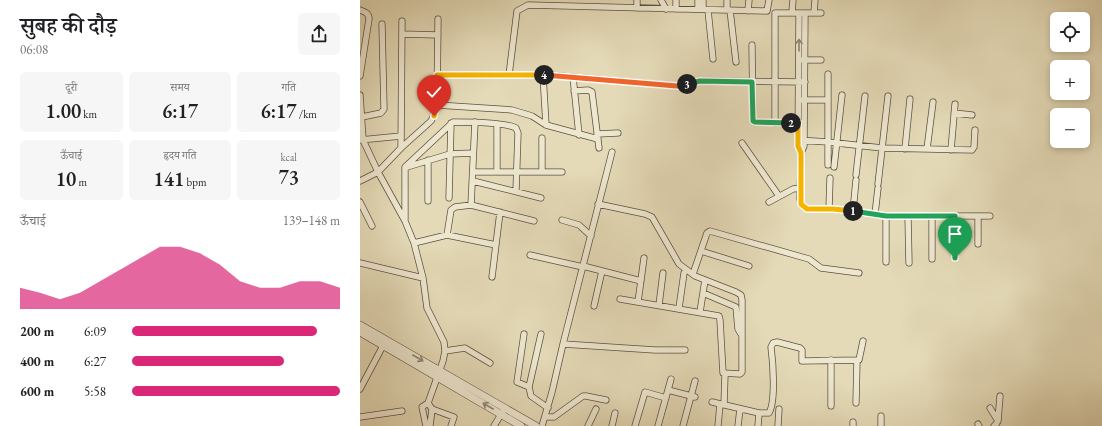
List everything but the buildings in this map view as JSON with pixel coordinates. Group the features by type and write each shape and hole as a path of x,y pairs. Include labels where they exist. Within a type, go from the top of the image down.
{"street":[{"path":"591,0 592,7"},
{"path":"615,0 615,8"},
{"path":"637,0 637,8"},
{"path":"661,0 666,9"},
{"path":"676,0 676,9"},
{"path":"698,0 703,10"},
{"path":"703,0 703,10 713,59"},
{"path":"727,0 736,62"},
{"path":"748,10 749,0"},
{"path":"510,75 518,11 528,5 566,3 592,7 615,8 767,11 769,0"},
{"path":"792,12 793,0"},
{"path":"814,13 815,0"},
{"path":"360,10 367,14 369,19 360,76"},
{"path":"775,123 775,13 821,13"},
{"path":"802,13 801,140 798,146 801,153 801,204 807,209 853,211 886,216 990,216"},
{"path":"360,181 378,172 401,148 431,121 434,116 437,105 438,19"},
{"path":"401,148 402,21"},
{"path":"362,117 382,113 384,109 382,24"},
{"path":"402,34 438,35"},
{"path":"752,45 753,121 801,123"},
{"path":"802,60 821,60"},
{"path":"828,74 828,165"},
{"path":"437,75 543,75 677,86 700,81 802,82"},
{"path":"543,75 546,125"},
{"path":"573,77 579,135"},
{"path":"574,91 588,90 592,92 599,148"},
{"path":"360,95 362,140 405,221 414,243 423,278 427,308 444,342 446,351 428,403 422,407 426,426"},
{"path":"834,167 842,96"},
{"path":"853,211 865,96"},
{"path":"875,214 888,96"},
{"path":"905,149 910,99"},
{"path":"802,100 828,100"},
{"path":"928,149 933,102"},
{"path":"951,150 955,104"},
{"path":"437,105 512,110 532,116 546,125 579,135 597,136 618,133"},
{"path":"954,113 972,115"},
{"path":"449,198 451,122"},
{"path":"405,221 405,167 451,122 497,124 513,126 517,130 518,172 516,191"},
{"path":"471,205 475,122"},
{"path":"497,124 497,172"},
{"path":"801,140 882,148 972,150 974,147 975,130"},
{"path":"362,140 401,136"},
{"path":"542,138 542,172"},
{"path":"742,143 779,196"},
{"path":"542,426 548,408 612,152"},
{"path":"405,167 450,154 474,153"},
{"path":"428,160 428,201"},
{"path":"473,172 562,172"},
{"path":"829,209 830,178"},
{"path":"473,181 541,198"},
{"path":"769,202 793,188 800,188"},
{"path":"360,202 372,226"},
{"path":"598,204 645,214 652,217 677,261 693,274 741,294 742,372 740,374 725,374"},
{"path":"447,235 452,208 471,205 534,222"},
{"path":"492,277 500,212"},
{"path":"886,216 886,262"},
{"path":"908,216 909,263"},
{"path":"932,216 932,259"},
{"path":"955,216 955,258"},
{"path":"978,216 978,244"},
{"path":"562,220 579,225 591,236"},
{"path":"693,274 708,232 714,231 809,259 822,268 859,273"},
{"path":"414,243 447,235 496,245"},
{"path":"701,251 749,266"},
{"path":"530,255 583,266 641,281"},
{"path":"638,302 644,258"},
{"path":"360,263 423,278"},
{"path":"594,306 602,271"},
{"path":"659,305 663,273"},
{"path":"679,308 684,273"},
{"path":"700,312 705,280"},
{"path":"703,293 736,307 738,329 742,335"},
{"path":"620,299 679,308 717,315 720,317 722,372 725,374 718,426"},
{"path":"360,325 385,342 503,411 536,426"},
{"path":"360,332 385,342"},
{"path":"524,334 517,382 529,387"},
{"path":"541,334 529,387 531,396 548,408"},
{"path":"856,403 857,360 859,360 863,341"},
{"path":"360,389 385,342"},
{"path":"712,402 759,413 769,413 771,409 773,376 771,347 773,343 777,342 800,348 802,350 802,361 857,360"},
{"path":"563,344 655,350 685,350"},
{"path":"446,351 465,348 490,363"},
{"path":"831,360 831,406"},
{"path":"658,426 671,379"},
{"path":"683,426 693,397 695,381"},
{"path":"668,390 693,397"},
{"path":"635,426 645,392 666,398"},
{"path":"545,418 554,417 583,396 606,400"},
{"path":"994,426 998,421 1000,396"},
{"path":"428,403 432,409 454,417 451,426"},
{"path":"990,408 998,421"},
{"path":"430,426 432,409"},
{"path":"588,426 596,409"},
{"path":"738,426 740,409"},
{"path":"778,426 780,409"},
{"path":"360,417 402,411"},
{"path":"494,426 503,411"},
{"path":"503,411 521,426"},
{"path":"758,426 759,413"},
{"path":"612,426 615,414"},
{"path":"881,416 881,426"}],"route":[{"path":"434,116 437,105 437,75 550,75 677,86 700,81 752,82 753,122 798,123 798,146 801,153 800,200 804,207 807,209 833,209 886,216 955,216 955,258"}]}
